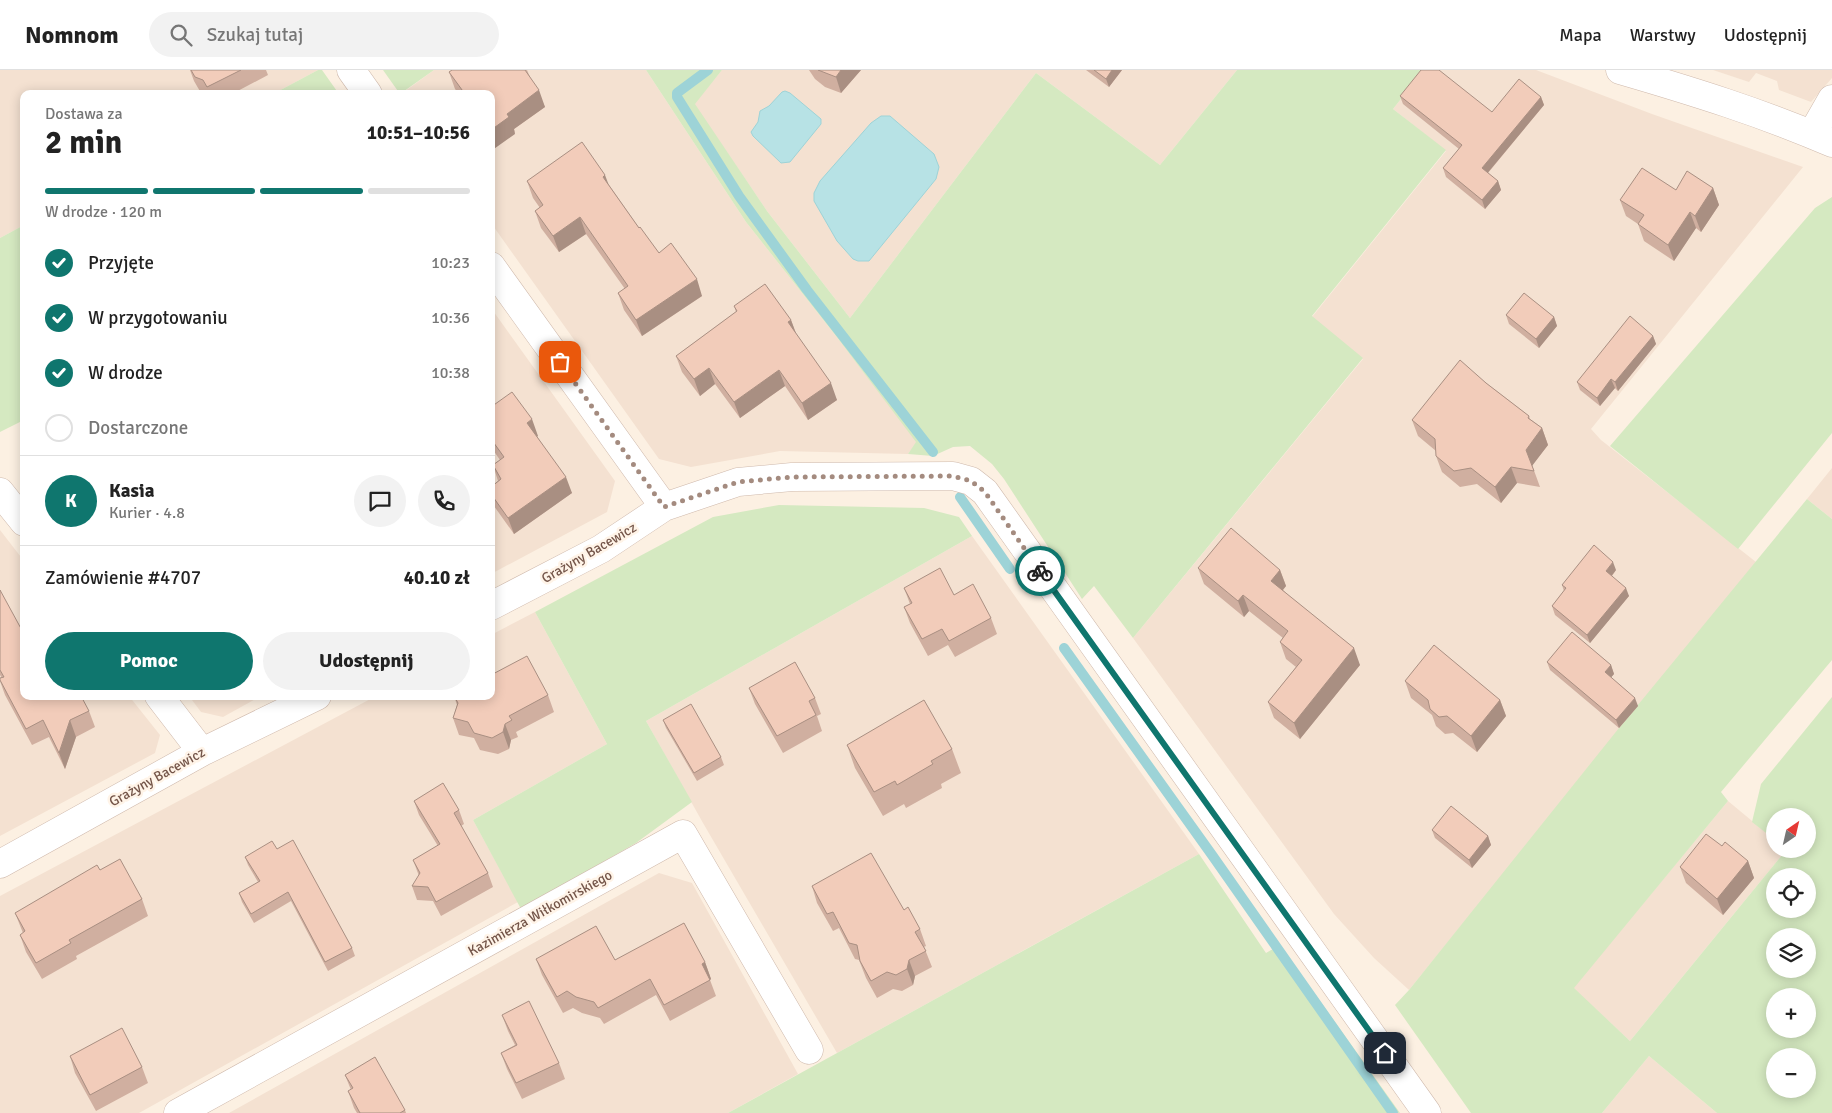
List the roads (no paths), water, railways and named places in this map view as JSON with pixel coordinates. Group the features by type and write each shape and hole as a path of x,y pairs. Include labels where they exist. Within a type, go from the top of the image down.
{"street":[{"path":"351,70 365,90"},
{"path":"1620,70 1685,88 1790,125 1822,139 1832,100"},
{"path":"495,272 664,507"},
{"name":"Grażyny Bacewicz","path":"495,604 601,549 664,507 738,482 792,477 953,476 971,481 985,492 1427,1113"},
{"path":"0,492 20,517"},
{"path":"162,700 202,752"},
{"name":"Grażyny Bacewicz","path":"0,864 202,752 309,700"},
{"name":"Kazimierza Wiłkomirskiego","path":"178,1113 682,834 809,1050"}],"water":[{"path":"785,91 821,119 821,124 790,162 781,163 751,132 758,122 760,111 769,106"},
{"path":"881,116 890,116 934,154 939,167 936,179 869,261 858,261 853,259 837,241 814,201 814,193 820,181 871,123"}],"waterway":[{"path":"708,70 677,93 677,97 739,196 807,290 933,452"},
{"path":"960,497 1010,569"},
{"path":"1064,648 1393,1113"}]}
